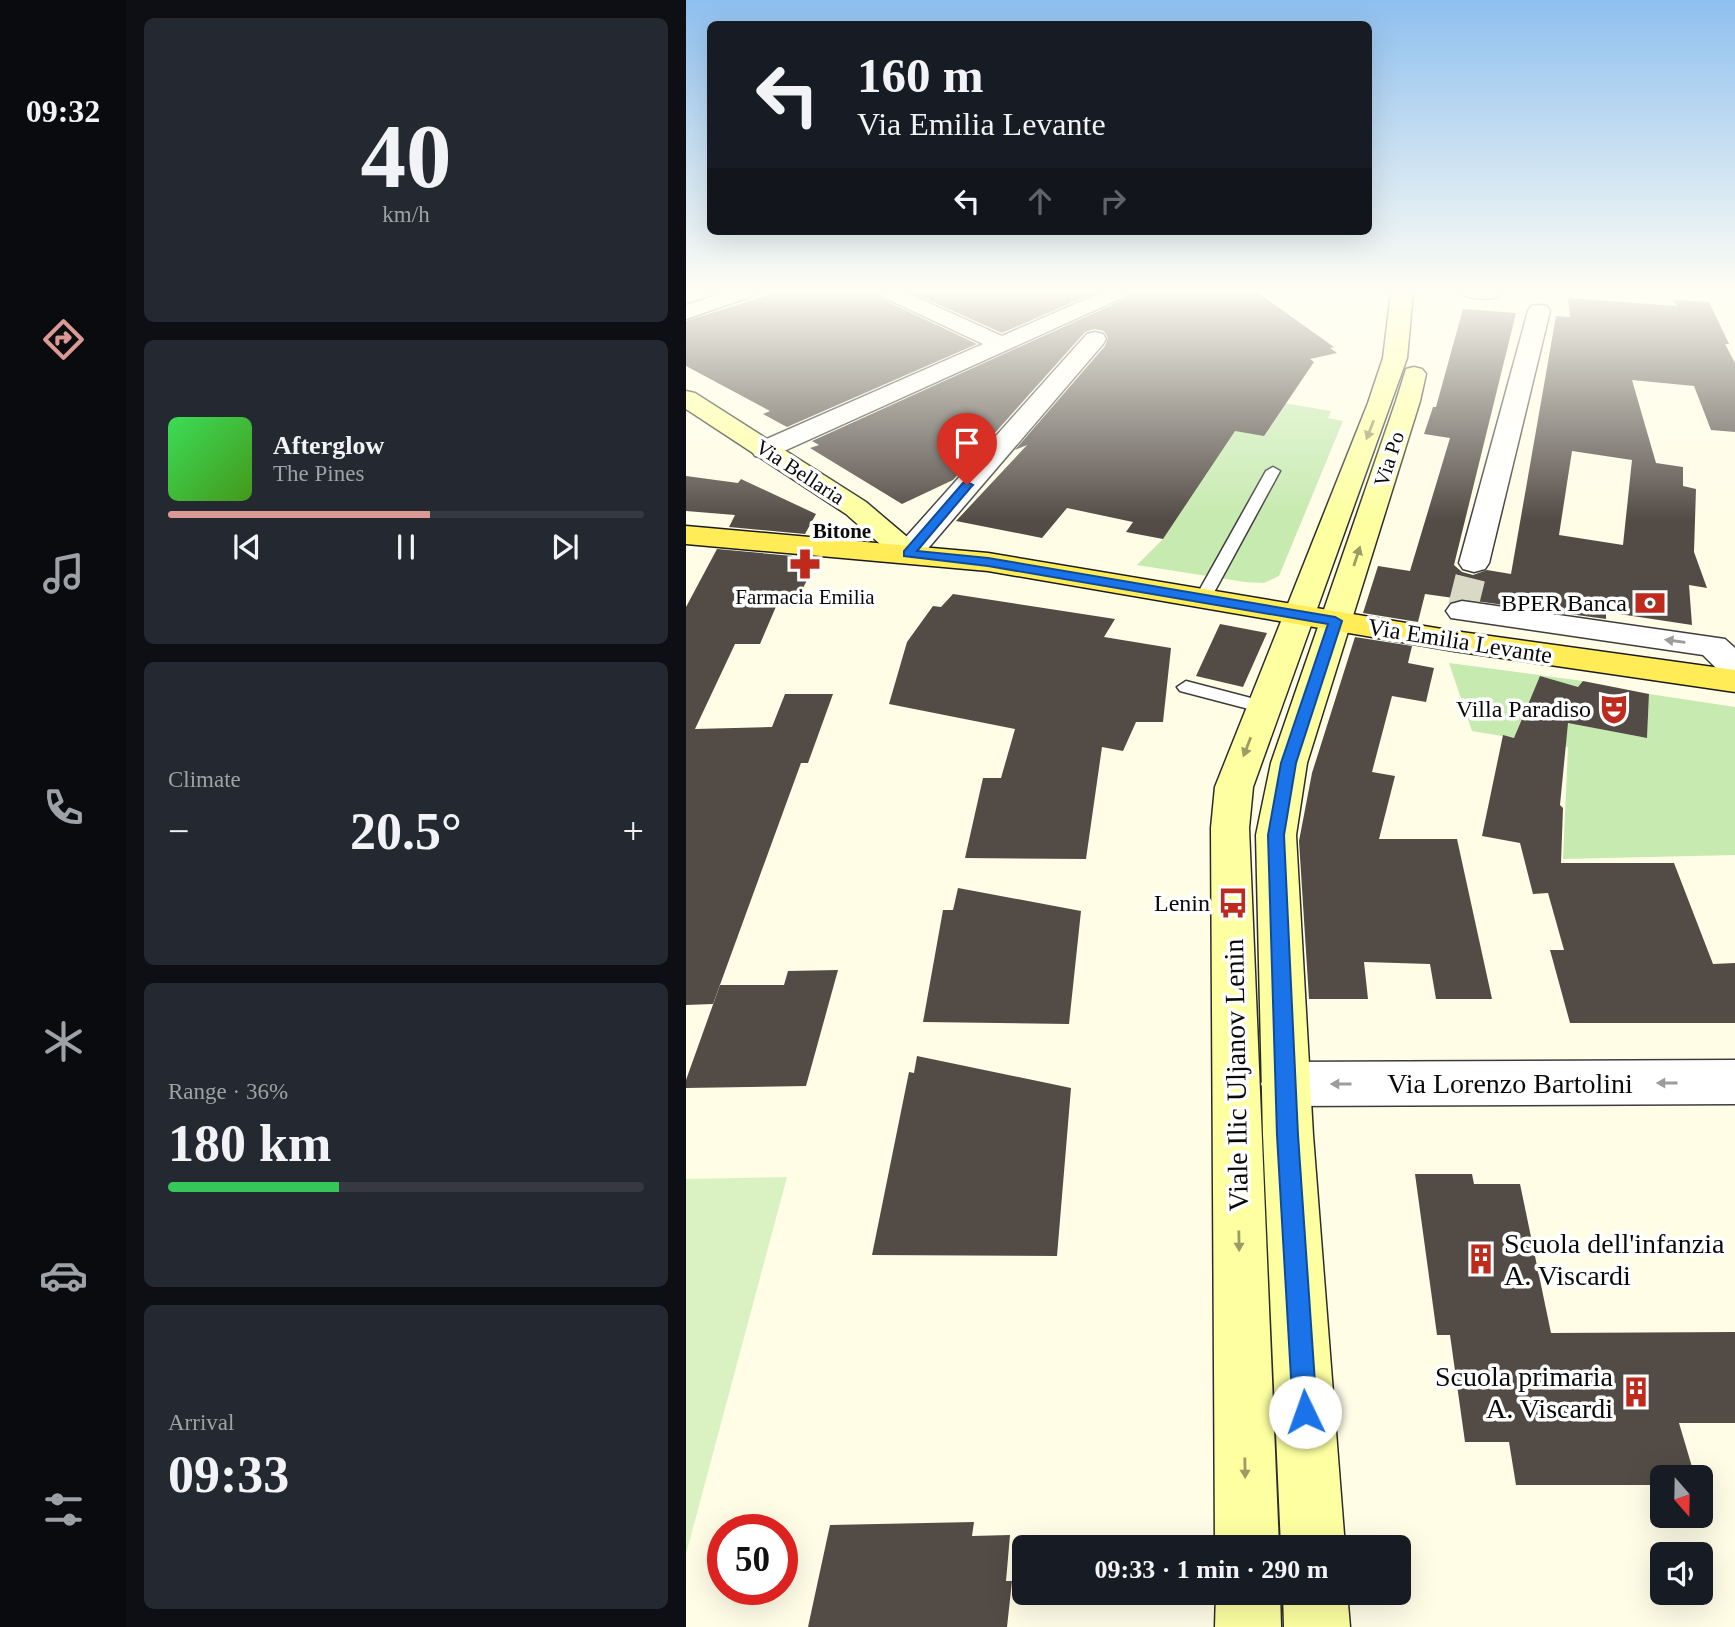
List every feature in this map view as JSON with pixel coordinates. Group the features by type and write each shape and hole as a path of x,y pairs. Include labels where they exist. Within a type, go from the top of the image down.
{"main road":[{"name":"Via Po","path":"1317,618 1391,369"},
{"name":"Via Po","path":"1317,618 1408,401 1415,369"},
{"name":"Via Bellaria","path":"686,398 856,508 908,553"},
{"name":"Via Emilia Levante","path":"688,539 908,553 988,562 1317,618 1460,620 1735,681"},
{"name":"Viale Ilic Uljanov Lenin","path":"1247,1535 1230,828 1234,786 1264,707 1317,618"},
{"name":"Viale Ilic Uljanov Lenin","path":"1311,1535 1285,1084 1276,835 1317,618"},
{"path":"1248,1605 1248,1627"},
{"path":"1316,1605 1317,1627"}],"street":[{"path":"764,450 946,369"},
{"path":"908,553 1069,369"},
{"path":"1474,562 1524,369"},
{"name":"Via Emilia Levante","path":"1460,620 1713,646 1735,667"},
{"name":"Via Lorenzo Bartolini","path":"1285,1084 1735,1082"}],"lane":[{"path":"1203,598 1273,471"},
{"path":"1186,687 1264,707"}],"green space":[{"path":"1248,397 1331,411 1328,418 1343,421 1279,576 1264,583 1245,582 1137,565 1163,539"},
{"path":"1449,663 1583,681 1579,725 1647,738 1649,694 1735,707 1735,855 1563,859 1568,747 1472,731"},
{"path":"787,1177 686,1554 686,1179"}],"building":[{"path":"691,369 920,369 787,427 763,414 770,411"},
{"path":"971,369 1052,369 953,480 902,504 810,448 819,445 812,441"},
{"path":"1085,369 1309,369 1264,436 1235,431 1163,539 1126,532 1133,522 1067,508 1042,538 956,521 1027,445 1015,450"},
{"path":"1446,369 1502,369 1454,565 1462,572 1473,575 1487,570 1511,574 1547,369 1735,369 1735,432 1711,430 1694,386 1632,380 1656,463 1683,467 1683,486 1696,489 1694,552 1707,588 1689,585 1692,625 1606,612 1606,619 1425,594 1418,622 1363,613 1378,566 1410,571 1450,438 1424,434 1433,407 1436,407","holes":["1572,451 1632,460 1623,545 1559,535"]},
{"path":"686,476 738,483 741,479 816,514 805,534 729,527 735,515 686,511"},
{"path":"717,549 793,556 788,564 814,566 796,602 778,602 760,644 735,644 695,729 772,727 785,694 833,694 808,763 801,763 713,1004 686,1005 686,607"},
{"path":"953,594 1115,619 1104,637 1171,648 1163,722 1136,722 1123,751 1102,747 1086,859 965,858 983,778 1001,778 1015,729 889,704 907,642 933,606 941,607"},
{"path":"1220,624 1267,633 1243,687 1196,676"},
{"path":"1355,637 1412,646 1408,663 1434,668 1426,702 1392,696 1372,772 1395,776 1379,839 1457,839 1492,999 1436,999 1430,964 1364,962 1368,999 1309,999 1299,841 1312,773"},
{"path":"1540,676 1578,687 1583,681 1649,694 1647,738 1568,723 1560,805 1563,808 1561,863 1674,863 1713,964 1735,963 1735,1023 1570,1023 1550,950 1564,950 1548,893 1533,894 1520,843 1482,836 1503,735 1514,738"},
{"path":"958,888 1081,911 1069,1024 923,1022 943,910 953,910"},
{"path":"838,970 806,1086 686,1088 686,1080 720,985 784,985 788,971"},
{"path":"917,1056 1071,1088 1057,1256 872,1255 909,1072 914,1073"},
{"path":"1415,1174 1472,1174 1474,1184 1520,1184 1551,1333 1735,1332 1735,1423 1679,1423 1691,1465 1650,1465 1650,1485 1516,1485 1509,1442 1465,1442 1450,1335 1437,1335"},
{"path":"974,1522 972,1536 1010,1535 1006,1581 1012,1581 1007,1627 808,1627 830,1525"}],"tunnel":[{"path":"1463,607 1474,563"}],"place":[{"name":"Farmacia Emilia","path":"805,564"},
{"name":"BPER Banca","path":"1650,603"},
{"name":"Villa Paradiso","path":"1614,709"},
{"name":"Lenin","path":"1233,903"},
{"name":"Scuola dell'infanzia A. Viscardi","path":"1481,1259"},
{"name":"Scuola primaria A. Viscardi","path":"1636,1392"}],"district":[{"name":"Bitone","path":"842,531"}],"route":[{"path":"967,485 908,553 988,562 1335,621 1289,763 1276,835 1288,1135 1305,1412"}]}
